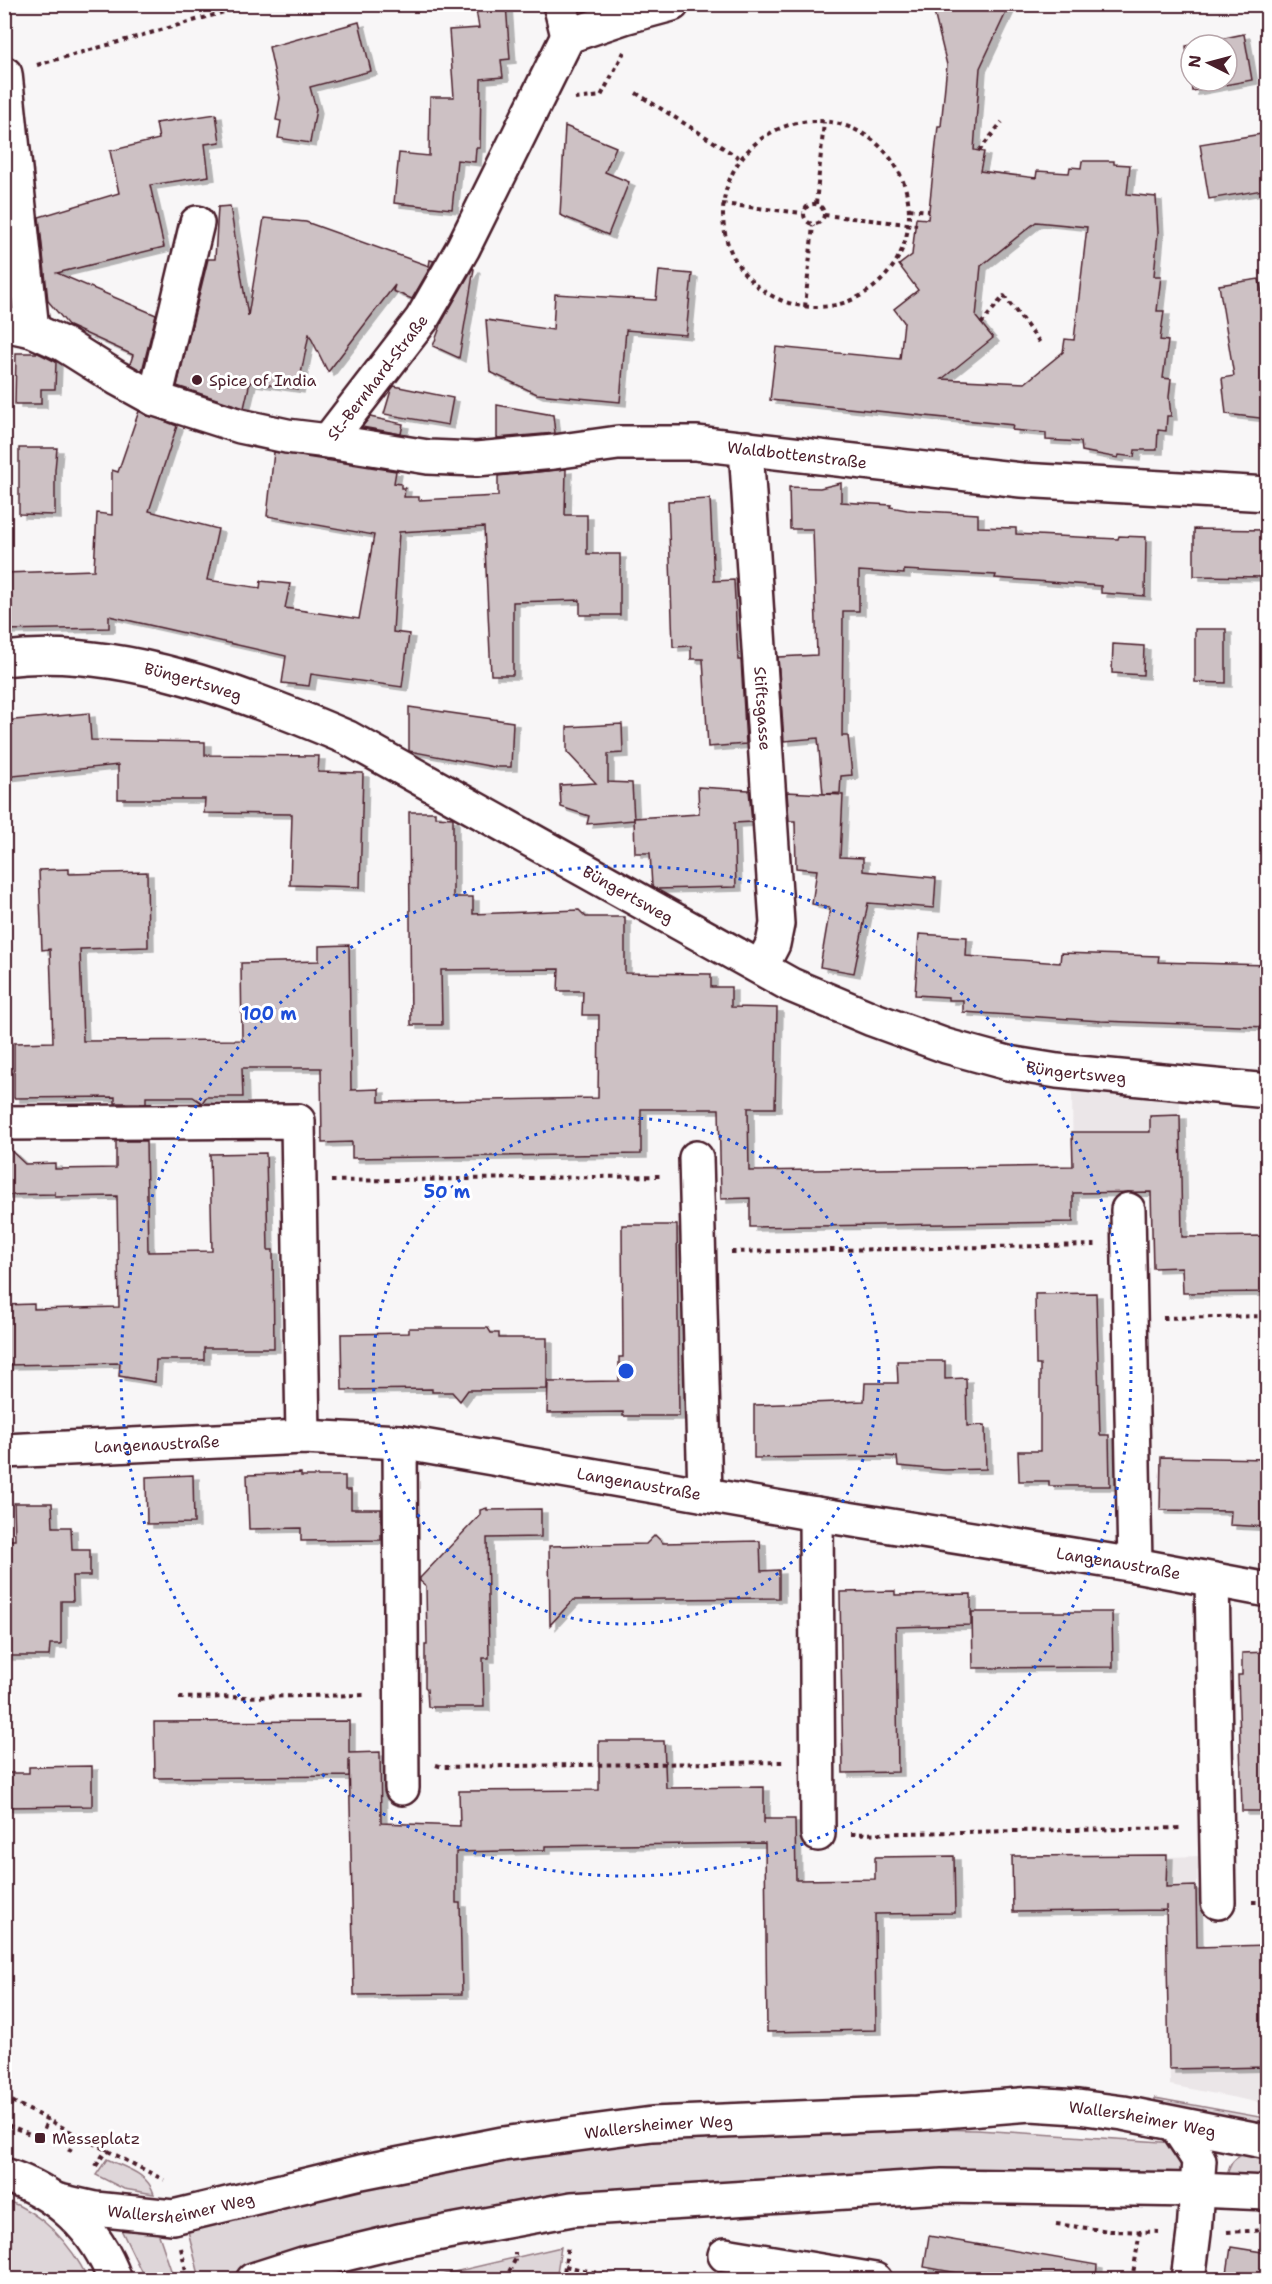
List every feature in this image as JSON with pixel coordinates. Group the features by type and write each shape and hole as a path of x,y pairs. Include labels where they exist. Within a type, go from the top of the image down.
{"street":[{"path":"560,4 568,36 672,4"},
{"name":"St.-Bernhard-Straße","path":"18,327 63,344 155,399 240,426 286,436 328,441 422,319 464,248 568,36"},
{"path":"5,74 18,327"},
{"path":"155,399 197,223"},
{"name":"Waldbottenstraße","path":"328,441 428,457 476,459 618,443 696,443 1021,480 1268,494"},
{"name":"Stiftsgasse","path":"746,448 777,924 773,944 761,967"},
{"name":"Büngertsweg","path":"4,659 21,657 102,659 200,682 277,707 348,738 791,985 872,1019 946,1046 1008,1063 1057,1071 1268,1091"},
{"path":"4,1123 298,1121 303,1437"},
{"path":"696,1166 705,1495"},
{"path":"1128,1210 1135,1565"},
{"name":"Langenaustraße","path":"4,1451 303,1437 400,1442 816,1514 1135,1565 1268,1590"},
{"path":"400,1442 402,1788"},
{"path":"816,1514 818,1834"},
{"path":"1212,1580 1218,1902"},
{"name":"Wallersheimer Weg","path":"56,2200 95,2210 173,2217 361,2172 492,2146 652,2124 918,2114 1030,2104 1123,2113 1176,2126 1268,2142"},
{"path":"1176,2126 1199,2160 1188,2280"},
{"name":"Wallersheimer Weg","path":"4,2175 36,2188 56,2200 88,2231 101,2249 115,2280"},
{"path":"253,2280 303,2264 403,2240 572,2209 942,2186 1268,2193"},
{"path":"725,2255 875,2280"}],"path":[{"path":"5,74 253,4"},
{"path":"573,99 602,96 629,43"},
{"path":"636,93 741,159"},
{"path":"808,120 841,123 870,137 893,160 907,190 909,224 903,249 888,274 865,294 838,306 805,307 779,301 754,285 735,262 724,234 722,204 732,173 741,159 750,147 777,128 808,120"},
{"path":"816,204 824,122"},
{"path":"979,151 1002,122"},
{"path":"722,204 803,213"},
{"path":"803,213 809,205 816,204 821,207 824,215"},
{"path":"909,209 929,211"},
{"path":"803,213 805,220 813,225"},
{"path":"824,215 917,225"},
{"path":"813,225 820,222 824,215"},
{"path":"805,307 813,225"},
{"path":"981,324 1004,296 1041,344"},
{"path":"299,1182 696,1166"},
{"path":"699,1253 1129,1244"},
{"path":"1131,1319 1268,1316"},
{"path":"179,1698 401,1695"},
{"path":"401,1753 443,1767 817,1761"},
{"path":"818,1834 1215,1828"},
{"path":"4,2097 165,2181 189,2280"},
{"path":"12,2101 5,2124 40,2138 48,2119"},
{"path":"69,2152 77,2134"},
{"path":"96,2166 107,2149"},
{"path":"1052,2224 1110,2230 1194,2233 1268,2230"},
{"path":"1132,2280 1140,2231"},
{"path":"563,2280 568,2240"},
{"path":"505,2280 515,2260 515,2248"},
{"path":"565,2266 629,2280"}],"shaded area":[{"path":"1072,1085 1180,1093 1182,1267 1153,1268 1151,1191 1073,1193"},
{"path":"1201,1856 1202,1866 1197,1871 1197,1947 1267,1945 1267,2104 1170,2085 1167,1857"},
{"path":"1155,2098 1265,2118 1264,2126 1155,2102"},
{"path":"828,2127 977,2130 1177,2143 1185,2176 939,2177 309,2251 216,2279 200,2279 187,2227 382,2181 534,2152 662,2134"},
{"path":"1251,2151 1267,2154 1267,2182 1226,2180 1233,2161"},
{"path":"107,2159 141,2176 147,2181 154,2194 124,2189 96,2175"},
{"path":"5,2200 32,2213 54,2231 73,2254 88,2279 5,2279"},
{"path":"115,2217 156,2226 174,2279 145,2279"},
{"path":"561,2247 556,2279 424,2279"}],"building":[{"path":"475,4 506,4 510,59 501,60 503,77 481,79 480,148 476,148 475,162 457,160 452,209 394,203 399,153 429,156 430,97 454,97 449,30 479,28"},
{"path":"932,4 1010,4 980,68 974,150 984,152 980,171 1036,178 1037,171 1069,173 1070,167 1081,168 1082,161 1114,161 1114,164 1130,165 1127,194 1156,197 1158,232 1154,276 1161,276 1157,311 1164,311 1160,340 1168,341 1163,378 1171,379 1169,397 1171,416 1167,416 1166,431 1158,430 1157,450 1135,450 1134,457 1119,455 1118,458 1082,451 1081,442 1046,440 1046,433 1012,430 1013,425 770,400 776,347 900,359 904,322 894,309 918,290 899,265 912,255 916,218 928,219 947,65","holes":["1036,222 1087,227 1074,340 1065,339 1063,352 1025,383 942,379 993,338 976,317 981,266"]},
{"path":"359,22 371,71 310,87 316,109 310,143 278,138 281,121 276,120 280,98 269,47"},
{"path":"1244,34 1252,80 1239,82 1239,35"},
{"path":"216,114 220,142 205,144 209,176 150,185 164,247 57,273 156,315 142,371 130,364 133,355 69,326 48,301 39,217 119,193 110,151 159,139 156,123"},
{"path":"565,126 616,147 605,172 629,182 608,235 560,215"},
{"path":"1268,133 1268,177 1261,178 1263,190 1209,199 1200,144"},
{"path":"230,206 248,316 264,218 306,222 429,266 430,260 434,261 412,299 393,291 395,285 328,372 309,334 298,389 250,382 244,408 177,386 208,259 215,259 218,207"},
{"path":"4,248 10,304 4,304"},
{"path":"473,268 459,358 433,346 442,322"},
{"path":"659,271 692,274 686,335 626,330 620,402 537,394 490,372 486,320 553,330 555,294 656,300"},
{"path":"1259,279 1263,299 1268,298 1268,419 1226,414 1222,378 1234,376 1219,285"},
{"path":"16,353 38,353 56,362 55,389 41,389 41,404 15,404"},
{"path":"394,386 453,398 448,425 384,414"},
{"path":"497,405 553,415 555,433 497,438"},
{"path":"139,411 177,426 149,511 218,529 207,580 260,588 261,581 290,584 285,608 359,619 374,535 267,516 274,452 396,471 394,483 401,484 401,488 405,488 404,497 419,497 419,500 498,496 498,476 566,469 565,515 587,515 587,554 620,554 620,615 580,615 580,600 513,602 513,675 491,675 484,527 399,532 393,632 409,634 402,687 311,674 309,686 282,683 286,656 109,616 109,628 4,630 4,573 94,570 97,513 112,515 112,470 118,472"},
{"path":"370,417 403,424 401,434 362,427"},
{"path":"19,448 57,448 55,515 19,514"},
{"path":"841,483 841,502 891,505 890,507 907,510 978,514 978,527 1016,528 1016,534 1118,539 1119,536 1146,537 1145,596 1101,593 1101,586 995,578 996,575 904,570 904,574 859,571 859,611 843,611 842,736 848,736 852,775 841,776 840,793 823,794 818,738 784,741 778,657 817,655 813,529 790,529 789,487 820,488"},
{"path":"710,499 714,581 734,580 738,660 741,660 746,744 708,747 703,659 691,659 691,646 673,647 668,501"},
{"path":"1194,529 1267,530 1266,577 1194,576"},
{"path":"1195,629 1226,629 1226,683 1195,682"},
{"path":"1113,644 1144,646 1143,675 1112,673"},
{"path":"409,707 513,722 511,767 494,767 409,751"},
{"path":"89,713 91,740 205,742 205,755 319,756 318,772 363,773 360,887 290,885 292,814 204,813 205,799 118,799 118,765 4,777 4,721"},
{"path":"622,724 623,753 608,754 608,782 632,783 634,820 587,824 589,816 561,807 560,785 596,783 567,752 567,727"},
{"path":"698,787 749,790 752,822 734,823 736,887 657,889 652,886 650,853 635,853 634,818 699,814"},
{"path":"787,792 843,795 840,857 863,858 863,871 936,878 934,908 868,903 854,973 820,967 830,908 812,904 817,870 796,868 795,821 789,821"},
{"path":"409,812 435,812 435,817 453,818 453,897 473,897 473,914 579,910 586,917 625,917 625,973 711,974 711,987 731,987 731,1007 777,1008 775,1108 748,1108 749,1171 1073,1166 1072,1132 1150,1132 1150,1116 1180,1115 1182,1237 1268,1236 1268,1292 1183,1293 1182,1267 1153,1268 1151,1192 1073,1193 1073,1222 750,1227 750,1198 721,1199 719,1109 641,1109 641,1154 352,1158 352,1142 322,1143 321,1068 242,1068 243,1097 206,1097 202,1103 193,1097 146,1097 146,1103 115,1103 115,1097 14,1098 14,1043 53,1042 50,949 42,950 39,870 69,869 69,874 147,872 148,947 80,949 83,1041 242,1040 241,963 319,961 319,946 349,945 351,1090 379,1089 379,1102 598,1098 599,1015 582,1015 583,991 558,991 559,969 441,970 442,1025 411,1025"},
{"path":"919,934 967,937 966,956 1060,963 1061,953 1159,956 1158,962 1268,965 1268,1027 1101,1021 963,1012 963,1000 915,995"},
{"path":"116,1141 146,1141 148,1252 212,1251 210,1154 266,1153 268,1250 273,1250 274,1348 204,1348 204,1360 156,1360 155,1382 119,1376 120,1363 4,1365 4,1305 34,1304 34,1309 119,1307 117,1196 55,1197 55,1194 4,1195 4,1144 25,1164 55,1163 55,1169 116,1168"},
{"path":"622,1225 677,1225 679,1416 623,1416 623,1412 547,1413 548,1382 619,1381 619,1357 623,1357"},
{"path":"1096,1293 1100,1435 1109,1435 1110,1486 1049,1486 1049,1481 1019,1481 1018,1451 1040,1451 1040,1365 1036,1365 1035,1294"},
{"path":"409,1328 488,1328 491,1333 499,1333 499,1338 547,1338 547,1389 468,1390 460,1401 452,1392 432,1392 432,1389 342,1390 341,1334 409,1333"},
{"path":"897,1361 945,1361 945,1379 966,1378 967,1426 985,1425 986,1469 943,1470 898,1466 897,1457 883,1456 754,1458 754,1405 864,1401 865,1383 898,1383"},
{"path":"1161,1457 1268,1459 1268,1527 1230,1525 1231,1511 1160,1510"},
{"path":"301,1473 301,1476 345,1476 345,1490 351,1490 351,1509 381,1509 381,1540 301,1541 301,1528 249,1529 247,1475"},
{"path":"193,1475 194,1523 147,1524 146,1477"},
{"path":"14,1503 52,1503 53,1527 71,1527 72,1550 90,1550 90,1576 72,1576 73,1601 61,1601 61,1644 50,1644 49,1656 4,1656 4,1540 15,1540"},
{"path":"487,1508 487,1510 541,1509 541,1537 487,1538 489,1658 483,1658 484,1707 428,1707 425,1687 426,1586 420,1578 480,1515 480,1510"},
{"path":"655,1535 663,1543 760,1541 761,1571 779,1570 779,1598 573,1600 550,1625 549,1546 646,1544"},
{"path":"895,1591 895,1595 971,1594 971,1625 896,1627 898,1772 843,1773 840,1592"},
{"path":"972,1612 1112,1612 1113,1667 973,1668"},
{"path":"1268,1652 1268,1811 1242,1811 1238,1675 1242,1675 1242,1653"},
{"path":"349,1721 349,1753 380,1752 381,1823 460,1826 459,1791 599,1790 599,1741 664,1741 666,1788 764,1787 764,1819 795,1819 796,1880 875,1879 875,1857 954,1856 955,1913 875,1914 876,2030 767,2032 765,1843 545,1846 545,1850 456,1852 456,1903 460,1903 462,1994 354,1995 349,1758 349,1776 155,1778 154,1722"},
{"path":"92,1766 92,1806 4,1807 4,1773 29,1773 29,1767"},
{"path":"1167,1855 1166,1887 1196,1886 1197,1947 1268,1945 1268,2067 1169,2069 1166,1905 1166,1910 1013,1912 1012,1856"},
{"path":"929,2236 1097,2265 1096,2280 997,2280 924,2267"},
{"path":"1231,2247 1268,2253 1268,2280 1226,2280"}],"place":[{"name":"Spice of India","path":"197,380"},
{"name":"Messeplatz","path":"40,2138"}]}
